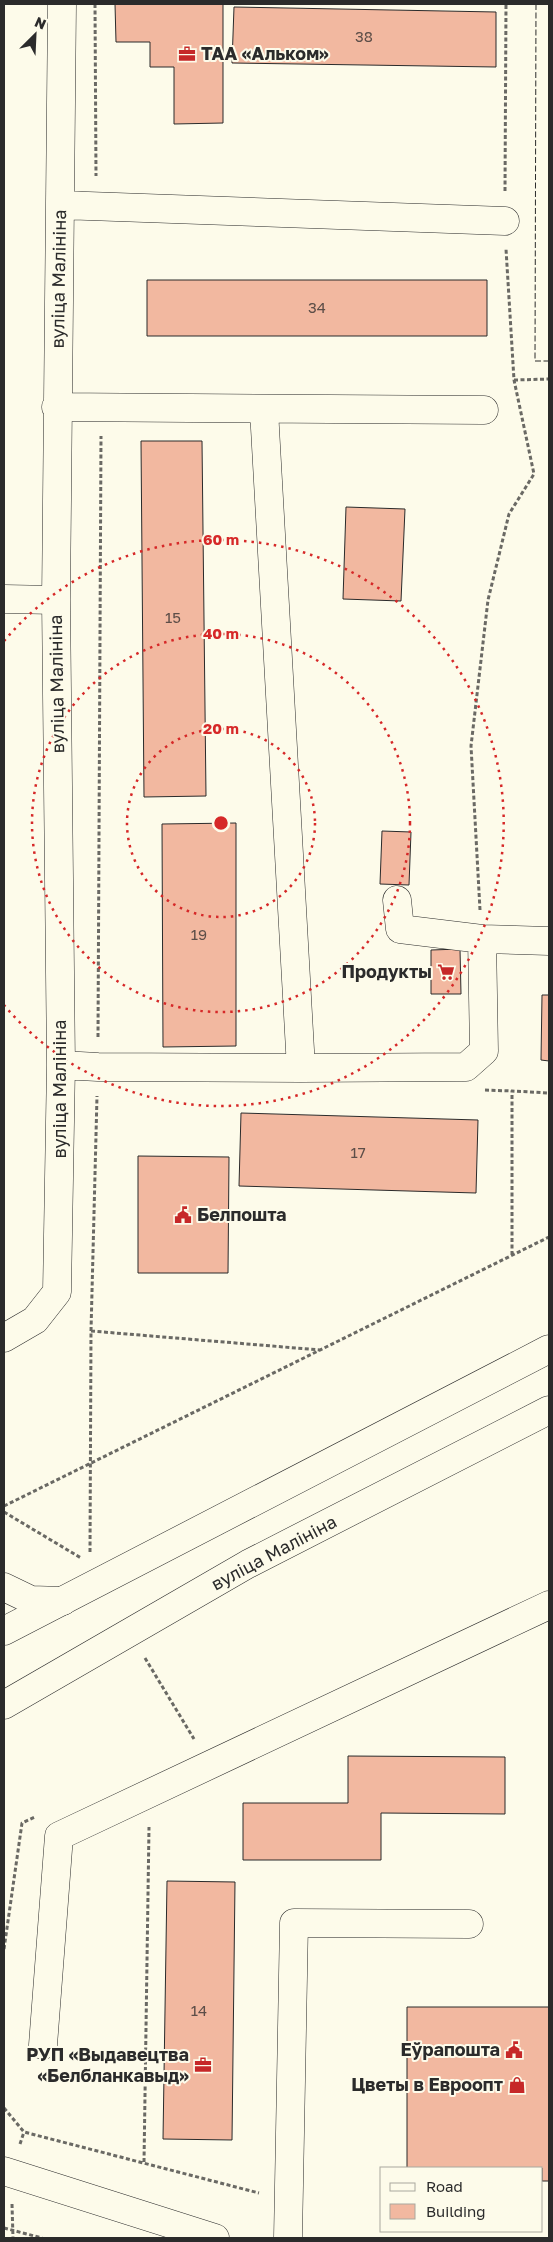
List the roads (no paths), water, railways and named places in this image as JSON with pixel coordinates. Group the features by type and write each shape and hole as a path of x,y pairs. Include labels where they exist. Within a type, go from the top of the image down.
{"street":[{"name":"вуліца Малініна","path":"4,1338 35,1320 57,1292 61,1065 56,407 62,4"},
{"path":"60,205 505,221"},
{"path":"56,407 264,410 484,410"},
{"path":"264,410 301,1068"},
{"path":"4,599 56,600"},
{"path":"397,900 400,929 482,939 549,941"},
{"path":"61,1065 301,1068 466,1067 484,1050 482,939"},
{"path":"4,1631 549,1349"},
{"name":"вуліца Малініна","path":"4,1706 248,1564 549,1410"},
{"path":"4,1587 31,1600 63,1601"},
{"path":"43,2044 59,1836 549,1605"},
{"path":"288,2238 294,1923 469,1924"},
{"path":"4,2171 215,2238"}],"place":[{"name":"ТАА «Альком»","path":"187,54"},
{"name":"Продукты","path":"446,972"},
{"name":"Белпошта","path":"183,1215"},
{"name":"Еўрапошта","path":"514,2050"},
{"name":"РУП «Выдавецтва «Белбланкавыд»","path":"203,2065"},
{"name":"Цветы в Евроопт","path":"517,2085"}]}
